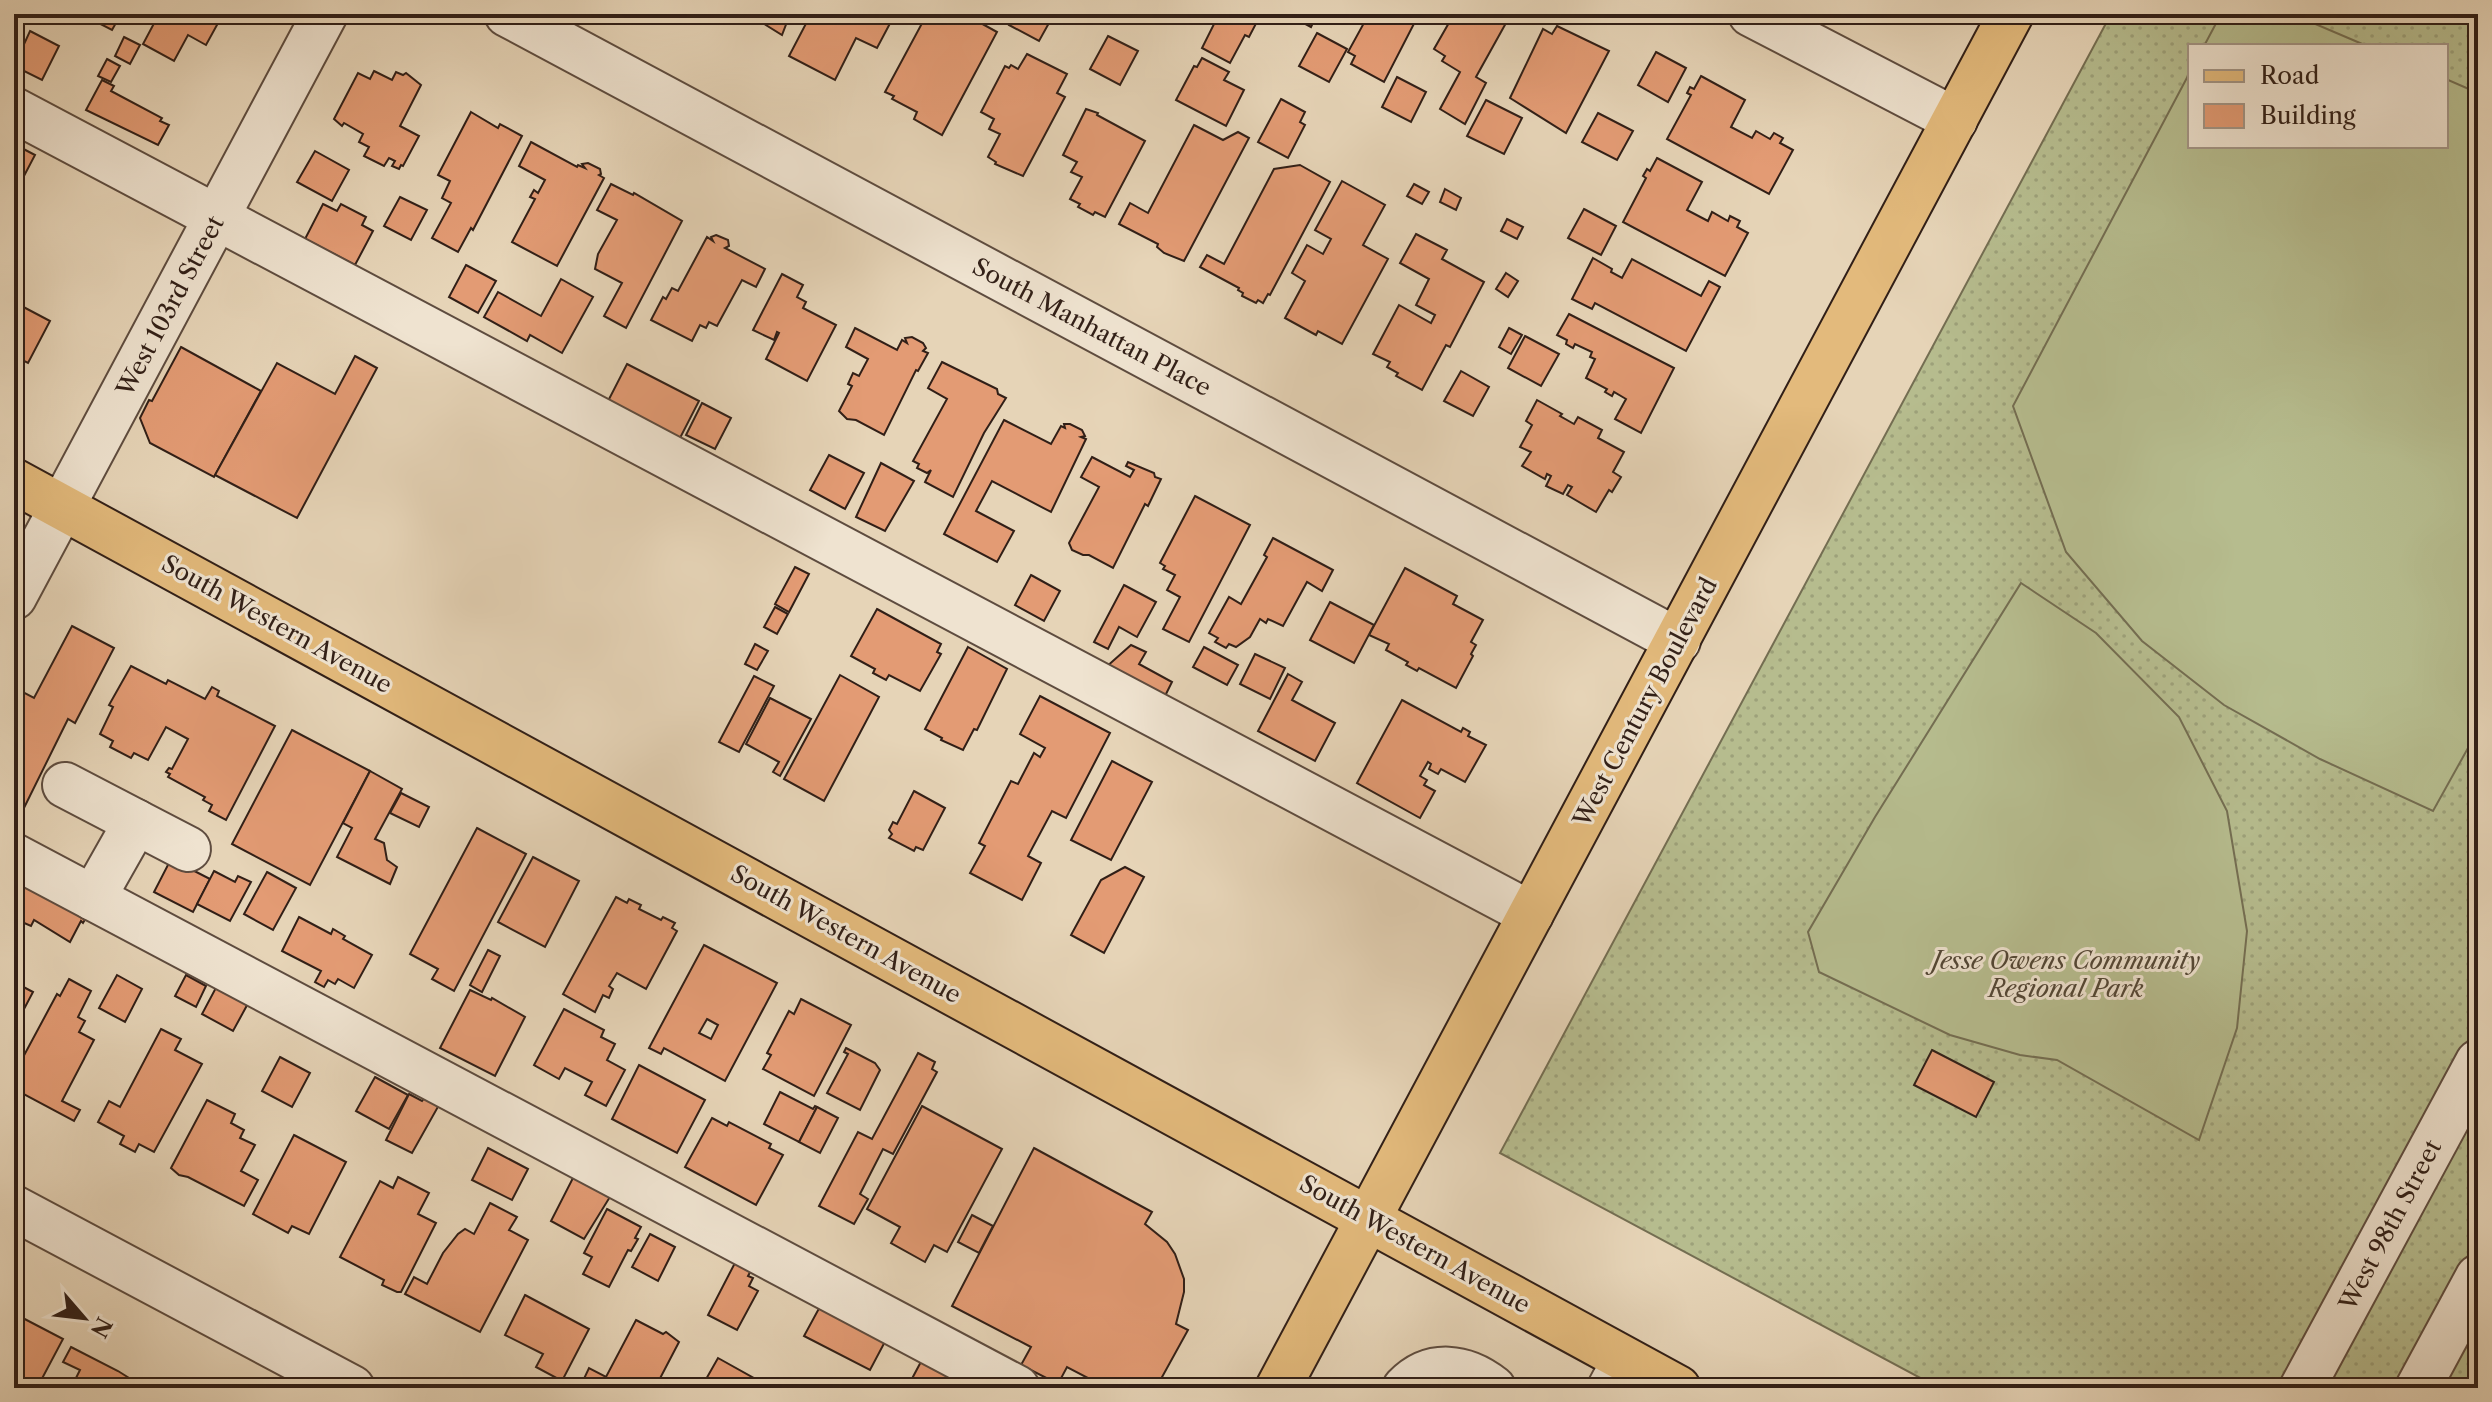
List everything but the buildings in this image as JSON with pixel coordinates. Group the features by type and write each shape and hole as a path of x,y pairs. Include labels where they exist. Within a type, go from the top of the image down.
{"main road":[{"name":"West Century Boulevard","path":"1278,1388 2011,14"},
{"name":"South Western Avenue","path":"14,481 1368,1218 1618,1374 1678,1388"}],"street":[{"name":"West 103rd Street","path":"14,597 325,14"},
{"name":"South Manhattan Place","path":"507,14 1678,641"},
{"path":"1751,14 1955,120"},
{"path":"14,110 1531,914"},
{"path":"65,785 188,849"},
{"path":"93,898 136,822"},
{"path":"14,856 1017,1388"},
{"name":"West 98th Street","path":"2302,1388 2478,1062"},
{"path":"14,1208 352,1388"},
{"path":"2418,1388 2478,1277"},
{"path":"1405,1388 1433,1369 1464,1370 1493,1388"}],"green space":[{"name":"Jesse Owens Community Regional Park","path":"2111,14 2478,14 2478,1388 1939,1388 1500,1153"},
{"path":"2221,14 2292,14 2362,44 2205,44"},
{"path":"2188,76 2188,148 2448,148 2448,80 2478,93 2478,730 2433,811 2320,759 2224,705 2142,641 2066,552 2013,406"},
{"path":"2021,583 2096,633 2179,717 2227,811 2247,931 2237,1028 2199,1140 2057,1060 2020,1055 1950,1035 1819,972 1808,932 1875,817"}]}
